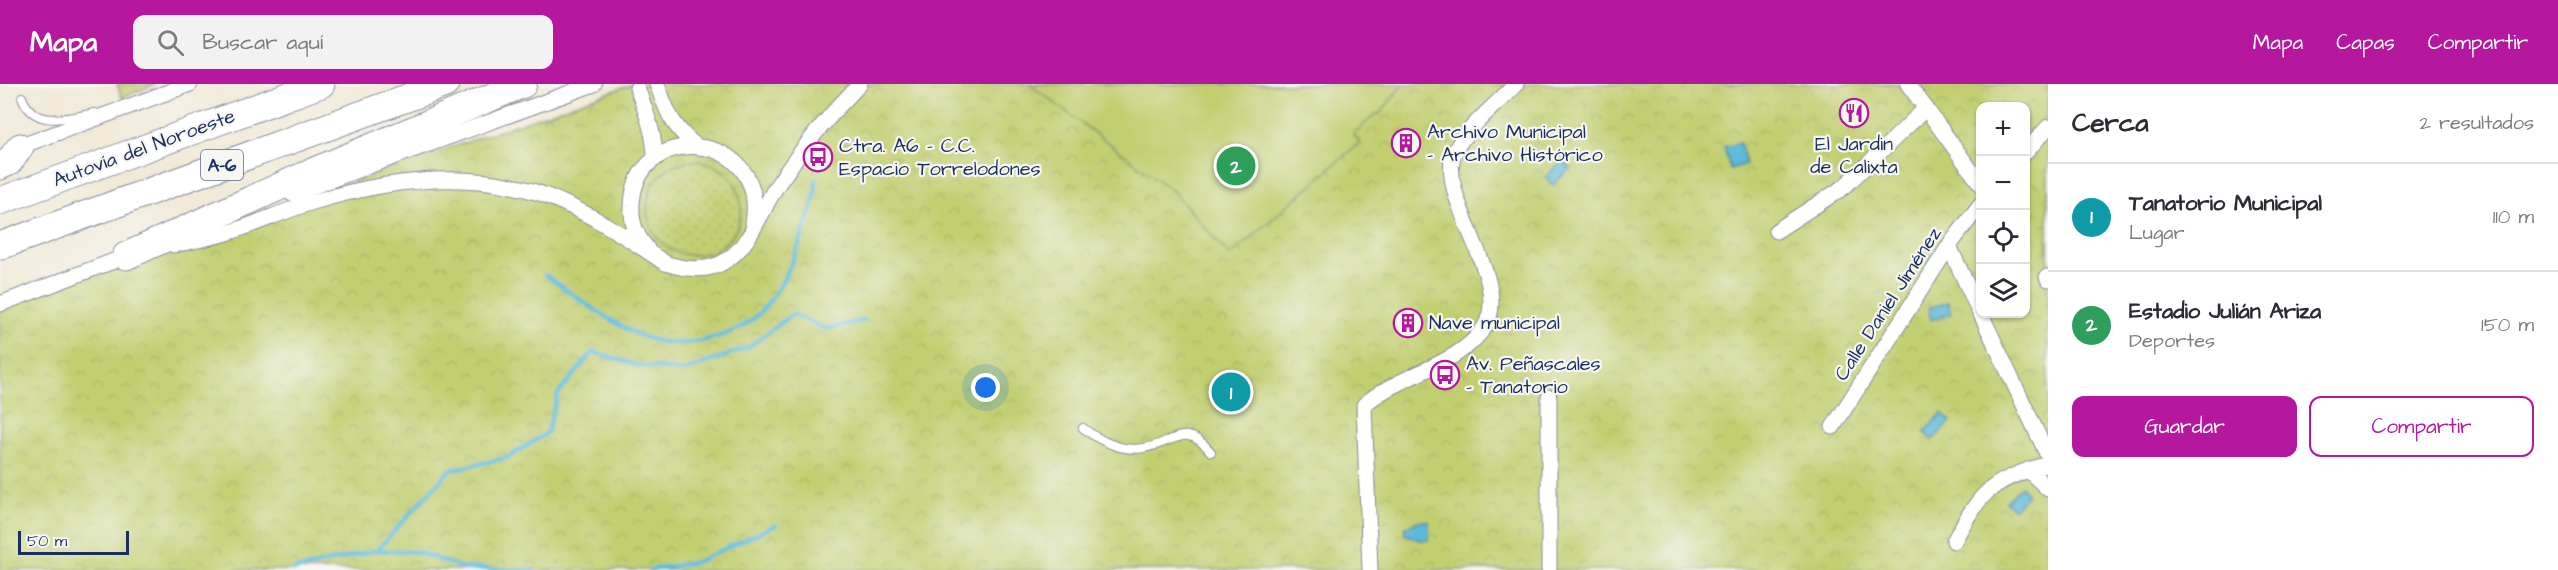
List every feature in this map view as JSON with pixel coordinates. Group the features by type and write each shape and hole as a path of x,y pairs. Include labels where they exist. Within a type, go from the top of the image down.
{"highway":[{"name":"Autovía del Noroeste","path":"0,201 321,84"},
{"name":"A-6","path":"0,246 445,84"},
{"path":"126,256 310,173 523,84"},
{"path":"0,166 9,162 10,150"}],"street":[{"path":"10,150 190,84"},
{"path":"0,304 594,84"},
{"path":"657,84 669,119 695,146"},
{"path":"126,256 226,233 313,202 371,187 424,180 459,179 507,185 541,194 575,208 665,263 695,270 710,267 725,261 747,240 778,184 804,148 839,105 860,84"},
{"path":"1370,570 1364,405 1378,393 1470,345 1486,325 1490,304 1486,278 1455,191 1452,170 1455,152 1470,131 1516,84"},
{"path":"1908,84 1976,177"},
{"path":"637,88 655,143 655,159"},
{"path":"1776,231 1844,187 1926,108"},
{"path":"2030,147 2048,127"},
{"path":"652,254 642,243 632,214 632,199 636,184 644,170 655,159 667,152 695,146 711,148 726,154 739,165 754,193 756,210 753,226"},
{"name":"Calle Daniel Jiménez","path":"1833,427 1949,246 1976,210"},
{"path":"1949,246 1976,303"},
{"path":"1983,318 2048,456"},
{"path":"1549,398 1550,570"},
{"path":"1954,541 1969,514 1992,488 2028,470 2048,464"},
{"path":"2028,470 2048,489"}],"lane":[{"path":"22,98 32,112 49,120 126,108"},
{"path":"1083,428 1101,441 1124,447 1143,448 1182,435 1194,436 1211,452"}],"green space":[{"path":"117,84 155,84 122,98"},
{"path":"633,84 2048,84 2048,570 0,570 0,305"},
{"path":"1029,84 1402,85 1380,114 1376,114 1353,134 1360,142 1230,256 1173,191"},
{"path":"694,161 712,165 727,175 737,190 741,208 737,226 727,241 712,251 694,255 676,251 661,241 651,226 647,208 651,190 661,175 676,165"}],"water":[{"path":"1740,143 1746,164 1730,169 1724,147"},
{"path":"1563,160 1571,168 1553,185 1545,177"},
{"path":"1948,302 1951,314 1931,320 1928,308"},
{"path":"1942,413 1951,421 1933,440 1924,432"},
{"path":"2021,486 2028,494 2014,509 2006,502"},
{"path":"1420,521 1429,521 1429,540 1420,540 1405,534 1405,527"}],"waterway":[{"path":"545,275 610,320 650,339 664,342 695,342 727,333 754,318 782,283 810,215 816,179"},
{"path":"294,570 377,550 450,470 507,458 547,433 558,394 593,352 636,365 684,371 749,347 793,314 826,329 865,320"},
{"path":"651,570 696,562 776,525"},
{"path":"377,550 417,552 464,568 534,570"}],"place":[{"name":"El Jardin de Calixta","path":"1854,113"},
{"name":"Archivo Municipal - Archivo Histórico","path":"1406,143"},
{"name":"Ctra. A6 - C.C. Espacio Torrelodones","path":"818,157"},
{"name":"Estadio Julián Ariza","path":"1236,166"},
{"name":"Nave municipal","path":"1408,323"},
{"name":"Av. Peñascales - Tanatorio","path":"1445,375"},
{"name":"Tanatorio Municipal","path":"1231,392"}]}
